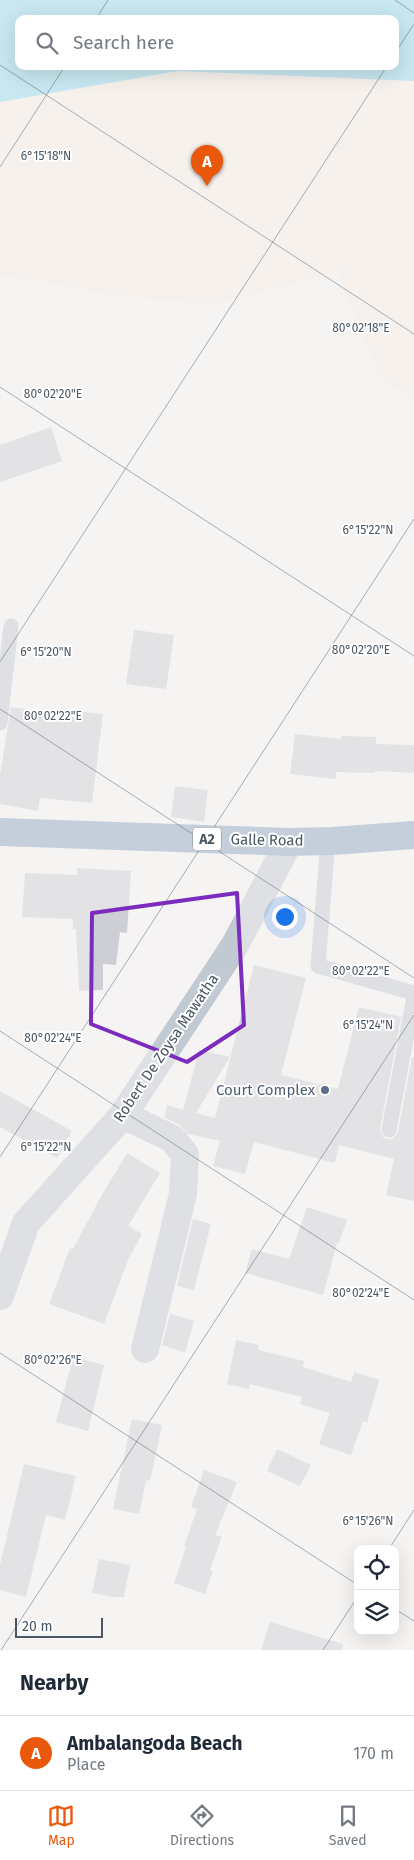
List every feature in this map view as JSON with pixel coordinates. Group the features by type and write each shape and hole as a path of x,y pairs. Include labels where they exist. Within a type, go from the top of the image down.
{"highway":[{"name":"Galle Road","path":"0,832 289,842 414,835"}],"street":[{"name":"Robert De Zoysa Mawatha","path":"0,1296 26,1223 123,1115 235,945 289,842"},
{"path":"123,1115 173,1139 185,1155 183,1194 145,1349"}],"lane":[{"path":"0,723 11,626"},
{"path":"328,841 318,966 414,993"},
{"path":"389,1130 414,997"}],"highlighted area":[{"path":"237,893 244,1025 187,1062 91,1024 92,913"}],"sand":[{"path":"178,71 414,81 414,400 380,379 338,271 214,305 112,295 0,274 0,102"}],"water":[{"path":"0,0 414,0 414,81 178,71 0,102"}],"building":[{"path":"51,427 62,461 0,482 0,445"},
{"path":"134,630 174,635 166,689 126,684"},
{"path":"11,707 67,715 67,710 103,714 92,803 40,798 38,811 0,804 0,775"},
{"path":"295,734 341,739 341,736 376,737 376,744 414,745 414,773 336,772 336,779 290,774"},
{"path":"175,786 208,790 204,822 171,817"},
{"path":"77,868 131,871 127,933 120,932 116,965 103,964 103,990 79,991 76,929 73,929 73,919 22,917 25,873 77,875"},
{"path":"254,965 306,978 281,1075 338,1089 359,1007 401,1017 380,1129 383,1137 387,1139 393,1139 398,1132 412,1057 414,1057 414,1201 386,1195 394,1159 339,1145 335,1163 254,1142 245,1174 213,1166 220,1141 188,1134 180,1125 164,1117 167,1105 183,1110 199,1050 230,1057 196,1113 215,1118"},
{"path":"0,1091 72,1131 57,1158 0,1127"},
{"path":"127,1153 160,1173 128,1226 142,1234 128,1260 104,1324 49,1304 70,1248 73,1249"},
{"path":"307,1207 347,1220 339,1243 337,1243 323,1295 245,1273 252,1249 289,1259"},
{"path":"193,1219 211,1224 194,1290 177,1286"},
{"path":"170,1314 194,1321 185,1353 162,1345"},
{"path":"236,1340 259,1345 258,1350 304,1361 303,1367 351,1382 354,1372 379,1380 367,1423 363,1421 351,1455 319,1444 330,1413 300,1404 302,1397 250,1384 249,1389 227,1384"},
{"path":"73,1357 104,1365 88,1431 56,1422"},
{"path":"132,1419 162,1425 150,1481 146,1480 139,1514 113,1509"},
{"path":"277,1449 311,1465 300,1486 267,1471"},
{"path":"24,1464 76,1476 65,1520 46,1515 26,1597 0,1590 0,1565"},
{"path":"204,1470 237,1482 215,1535 222,1537 210,1570 213,1571 205,1594 174,1583 197,1509 191,1507"},
{"path":"99,1559 130,1565 124,1597 92,1593"},
{"path":"270,1622 343,1644 342,1650 261,1650"}],"place":[{"name":"Ambalangoda Beach","path":"207,186"},
{"name":"Court Complex","path":"325,1090"}]}
